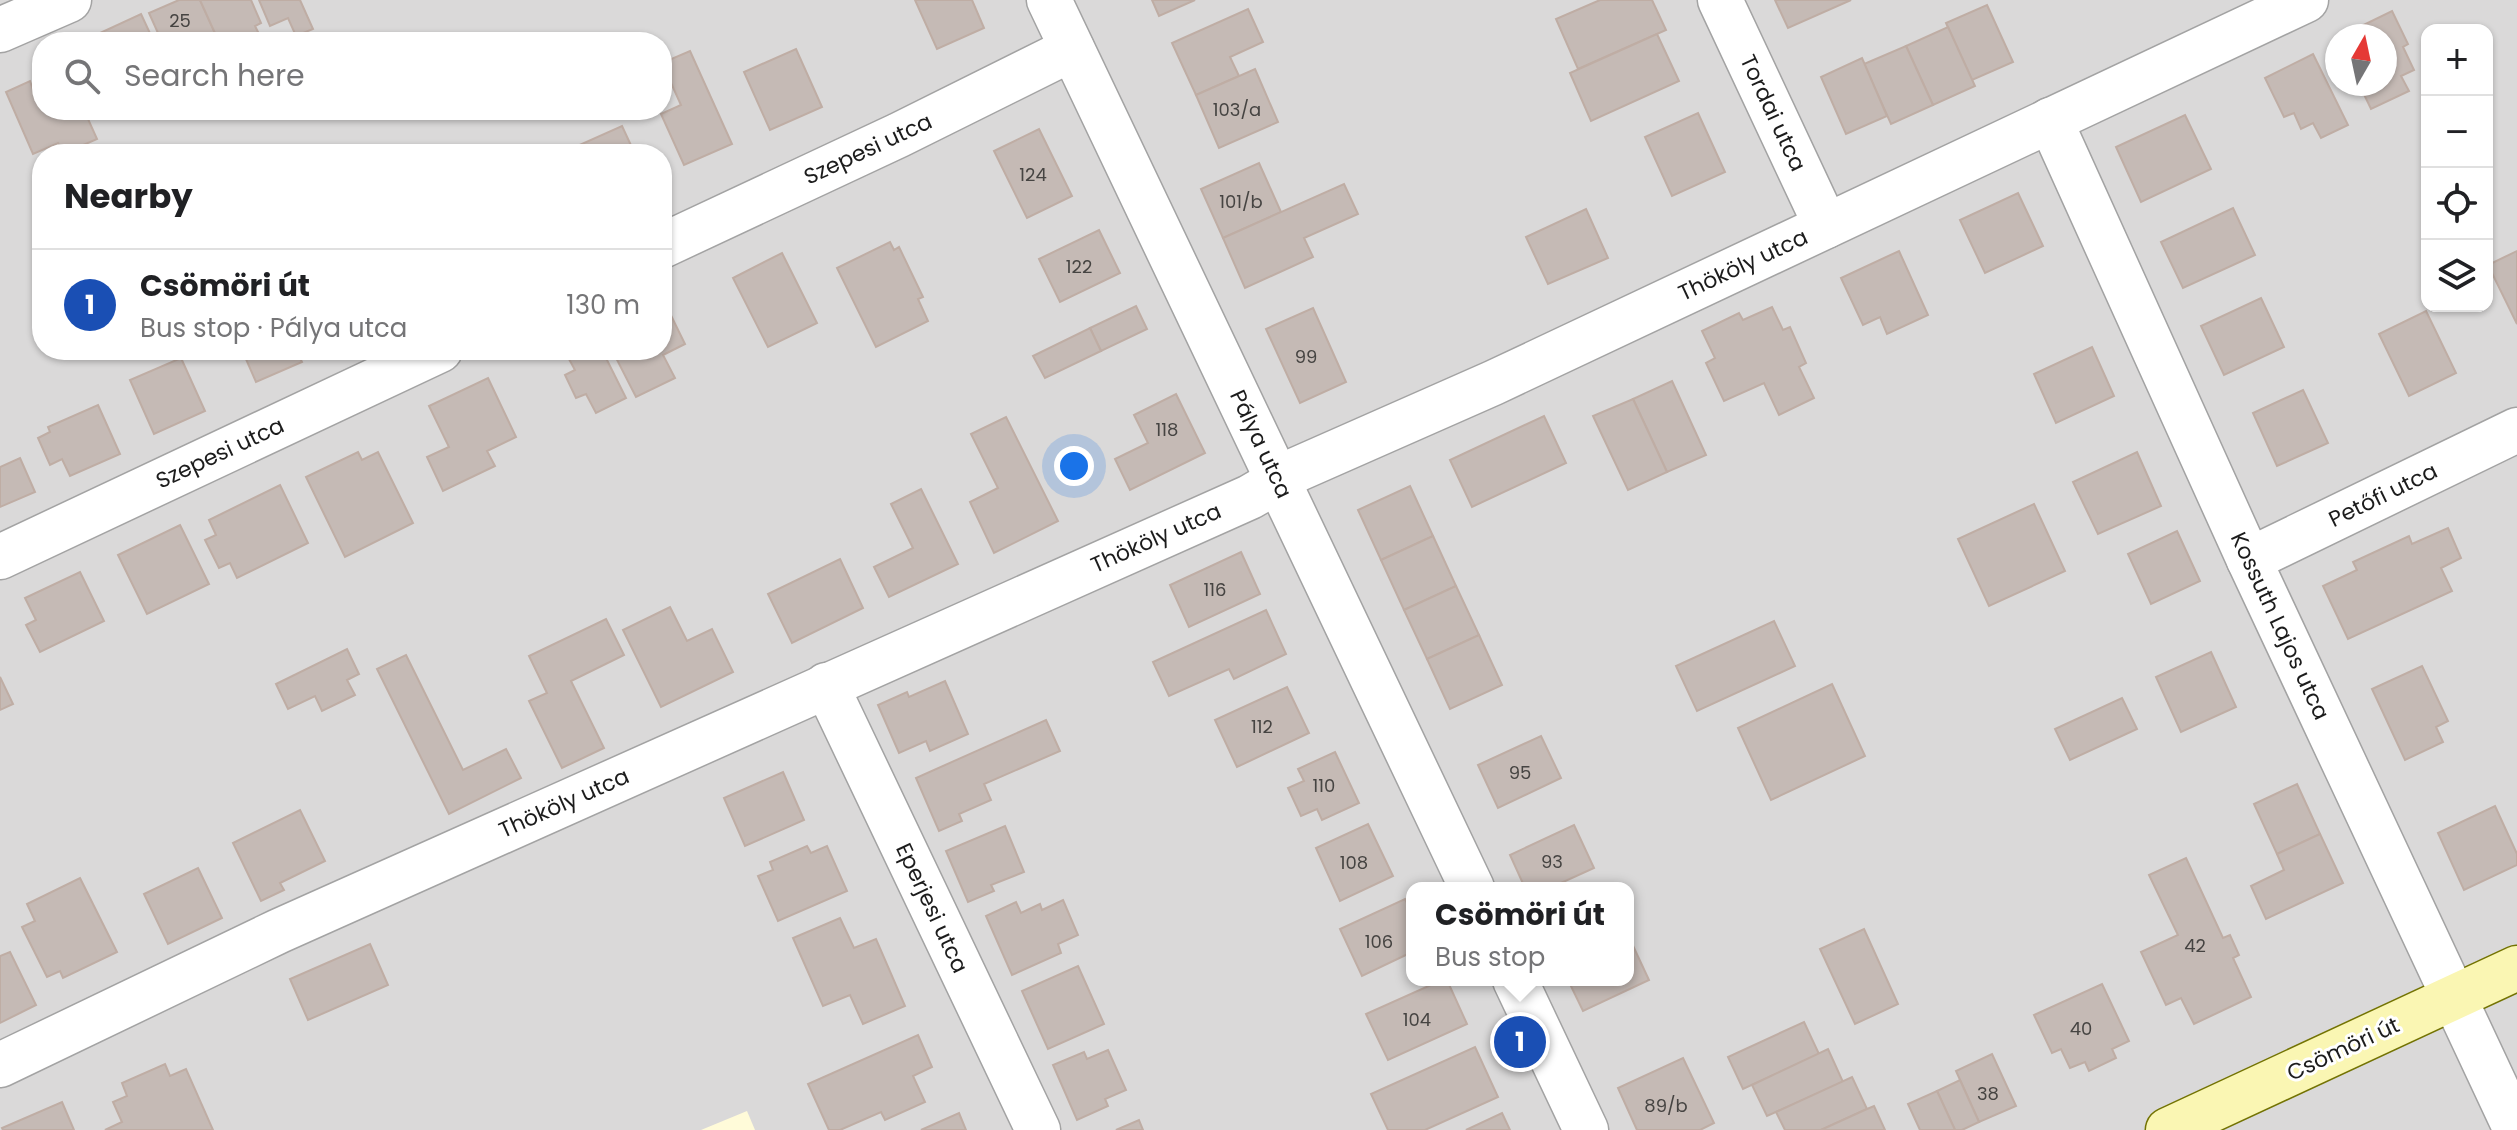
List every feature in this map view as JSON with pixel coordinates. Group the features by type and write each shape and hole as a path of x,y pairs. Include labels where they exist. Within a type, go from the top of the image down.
{"main road":[{"name":"Csömöri út","path":"2168,1130 2517,968"}],"street":[{"path":"0,30 69,0"},
{"name":"Pálya utca","path":"1049,0 1469,882"},
{"name":"Tordai utca","path":"1720,0 1826,226"},
{"name":"Thököly utca","path":"0,1065 279,931 1250,497 1278,480 2306,0"},
{"name":"Szepesi utca","path":"672,241 899,135 1072,49"},
{"name":"Kossuth Lajos utca","path":"2050,120 2249,560 2516,1130"},
{"name":"Szepesi utca","path":"0,557 419,360"},
{"name":"Petőfi utca","path":"2249,560 2517,430"},
{"name":"Eperjesi utca","path":"826,685 1038,1130"},
{"path":"1518,986 1586,1130"}],"shaded area":[{"path":"0,0 2517,0 2517,1130 0,1130"},
{"path":"747,1111 755,1130 701,1130"}],"building":[{"path":"179,0 200,0 214,32 158,32 149,13"},
{"path":"200,0 251,0 261,23 255,26 258,32 214,32"},
{"path":"259,0 300,0 313,29 294,32 288,18 270,26"},
{"path":"915,0 972,0 984,28 937,49"},
{"path":"1152,0 1195,0 1159,16"},
{"path":"1600,0 1652,0 1666,30 1578,69 1556,19"},
{"path":"1775,0 1851,0 1788,28"},
{"path":"1987,5 2013,62 1972,80 1946,23"},
{"path":"1248,9 1263,42 1230,57 1239,76 1196,95 1172,43"},
{"path":"2392,11 2408,44 2403,47 2414,70 2401,76 2409,91 2371,109 2365,96 2397,96 2397,24 2365,24"},
{"path":"141,14 149,32 102,32"},
{"path":"1948,27 1975,86 1933,105 1906,46"},
{"path":"1657,34 1679,81 1591,121 1570,73"},
{"path":"1906,46 1933,105 1891,124 1864,64"},
{"path":"796,49 822,107 770,130 744,72"},
{"path":"690,51 732,144 684,165 664,120 672,120 672,109 681,105 672,85 672,59"},
{"path":"2313,54 2325,78 2325,96 2334,96 2348,125 2321,138 2313,123 2301,129 2294,113 2284,117 2265,78"},
{"path":"1862,58 1887,116 1846,134 1821,77"},
{"path":"1255,69 1278,122 1219,148 1196,95"},
{"path":"30,81 32,120 88,120 97,139 86,144 32,144 32,152 6,92"},
{"path":"1698,113 1725,172 1672,196 1645,137"},
{"path":"2185,115 2211,169 2141,202 2116,147"},
{"path":"622,126 630,144 582,144"},
{"path":"1039,129 1072,196 1027,218 994,151"},
{"path":"1259,163 1281,212 1223,238 1201,189"},
{"path":"1344,184 1358,214 1304,238 1313,257 1245,288 1223,238"},
{"path":"2018,193 2043,246 1985,273 1960,220"},
{"path":"2233,208 2255,255 2183,288 2161,242"},
{"path":"1586,209 1608,258 1548,284 1526,237"},
{"path":"1099,230 1120,273 1060,302 1039,259"},
{"path":"890,242 894,250 899,247 923,297 918,299 928,321 876,347 837,268"},
{"path":"1899,251 1928,315 1887,334 1880,317 1863,325 1841,278"},
{"path":"2517,251 2517,324 2493,275 2493,263"},
{"path":"782,253 817,323 768,347 733,278"},
{"path":"2261,298 2284,347 2224,375 2201,326"},
{"path":"1136,306 1147,329 1101,351 1090,328"},
{"path":"1772,307 1783,330 1790,327 1806,363 1799,367 1814,398 1779,415 1764,383 1724,401 1706,363 1715,358 1702,331 1739,313 1743,320"},
{"path":"1313,308 1346,382 1300,403 1266,329"},
{"path":"2426,312 2456,373 2409,396 2379,334"},
{"path":"672,317 685,344 672,350"},
{"path":"1090,328 1101,351 1045,378 1033,356"},
{"path":"2092,347 2114,396 2056,423 2034,374"},
{"path":"182,360 205,411 154,434 130,380"},
{"path":"246,360 302,362 256,382"},
{"path":"570,360 607,360 626,398 596,413 586,394 576,398 565,375 575,370"},
{"path":"617,360 666,360 675,378 636,397"},
{"path":"488,378 516,437 487,451 495,466 443,491 427,457 449,447 429,406"},
{"path":"1672,381 1706,455 1667,472 1633,399"},
{"path":"2303,390 2328,443 2277,466 2253,413"},
{"path":"1176,394 1205,453 1130,490 1115,459 1148,443 1134,415"},
{"path":"1633,399 1667,472 1628,490 1593,416"},
{"path":"98,405 120,454 70,476 62,459 50,465 38,438 50,432 48,427"},
{"path":"1544,416 1566,463 1472,507 1450,460"},
{"path":"1006,417 1058,521 994,553 970,502 998,488 971,434"},
{"path":"358,452 362,460 378,452 413,523 345,557 306,477"},
{"path":"2137,452 2161,506 2098,534 2073,482"},
{"path":"20,458 35,492 0,507 0,467"},
{"path":"280,485 308,543 237,578 230,563 219,568 205,540 216,535 209,520"},
{"path":"1410,486 1433,536 1381,560 1358,510"},
{"path":"921,489 958,564 889,597 874,567 913,548 891,504"},
{"path":"2034,504 2065,571 1989,606 1958,539"},
{"path":"180,525 209,584 147,614 118,555"},
{"path":"2448,528 2461,558 2441,568 2452,591 2348,639 2323,586 2357,570 2353,562 2409,536 2412,544"},
{"path":"2177,531 2200,581 2151,604 2128,554"},
{"path":"1433,536 1456,586 1404,610 1381,560"},
{"path":"1241,552 1260,594 1189,627 1170,585"},
{"path":"840,559 863,608 792,643 768,594"},
{"path":"80,572 104,621 40,652 26,625 36,620 25,598"},
{"path":"1456,586 1479,635 1427,659 1404,610"},
{"path":"670,607 687,641 712,629 733,672 661,707 623,630"},
{"path":"1266,610 1286,654 1234,679 1229,669 1169,696 1153,662"},
{"path":"606,619 624,655 571,681 604,748 562,768 529,701 547,693 529,656"},
{"path":"1774,621 1795,666 1697,711 1676,666"},
{"path":"1479,635 1502,685 1450,709 1427,659"},
{"path":"347,649 359,674 347,680 355,695 322,711 315,696 288,709 276,684"},
{"path":"2211,652 2236,707 2181,732 2156,677"},
{"path":"406,655 463,770 506,749 521,778 449,814 377,669"},
{"path":"2422,666 2448,721 2436,727 2443,742 2405,760 2372,689"},
{"path":"0,677 13,704 0,710"},
{"path":"945,681 968,734 930,751 926,741 899,753 878,705 907,692 909,697"},
{"path":"1832,684 1865,756 1771,800 1738,728"},
{"path":"1287,687 1309,733 1237,767 1215,720"},
{"path":"2122,698 2137,729 2070,760 2055,729"},
{"path":"1046,720 1060,751 984,784 991,800 959,814 962,821 939,831 916,778"},
{"path":"1541,736 1561,778 1498,808 1478,765"},
{"path":"1335,752 1359,803 1322,820 1317,809 1301,816 1288,788 1304,781 1298,769"},
{"path":"783,772 804,820 745,846 724,798"},
{"path":"2297,784 2320,834 2277,854 2254,804"},
{"path":"2495,806 2517,854 2517,865 2464,890 2438,833"},
{"path":"300,810 325,861 280,883 284,890 261,901 233,843"},
{"path":"1368,824 1393,876 1340,901 1316,848"},
{"path":"1574,825 1594,868 1563,882 1522,882 1510,855"},
{"path":"1005,826 1024,872 991,885 994,891 968,902 946,851"},
{"path":"2320,834 2343,883 2266,919 2251,886 2284,870 2277,854"},
{"path":"807,846 811,853 827,846 847,891 778,921 758,876 773,870 770,862"},
{"path":"2186,858 2223,938 2230,935 2239,955 2233,958 2251,997 2194,1024 2181,998 2166,1005 2141,952 2178,935 2149,875"},
{"path":"198,868 222,918 168,944 144,894"},
{"path":"80,878 117,952 63,978 60,971 47,977 22,927 35,921 27,904"},
{"path":"1063,900 1078,935 1058,944 1061,953 1012,975 986,916 1016,902 1021,913 1040,904 1042,910"},
{"path":"1406,901 1406,955 1362,976 1340,929"},
{"path":"840,918 854,948 876,939 905,1006 863,1024 850,995 823,1006 793,938"},
{"path":"1864,929 1898,1004 1855,1024 1820,949"},
{"path":"370,944 388,985 308,1020 290,979"},
{"path":"1634,948 1649,980 1583,1011 1571,986 1634,986"},
{"path":"10,952 36,1005 0,1023 0,956"},
{"path":"1078,966 1104,1024 1048,1049 1022,991"},
{"path":"2102,984 2129,1041 2112,1049 2116,1058 2089,1071 2085,1062 2070,1068 2061,1049 2052,1053 2034,1015"},
{"path":"1429,986 1450,986 1467,1024 1388,1060 1366,1014"},
{"path":"1804,1022 1819,1054 1743,1089 1728,1057"},
{"path":"918,1035 932,1067 913,1076 925,1102 885,1120 881,1112 840,1130 829,1130 808,1084"},
{"path":"1475,1047 1498,1097 1425,1130 1388,1130 1371,1094"},
{"path":"1828,1049 1843,1082 1767,1116 1752,1085"},
{"path":"1108,1050 1126,1090 1105,1099 1108,1106 1077,1120 1053,1065 1084,1052 1087,1059"},
{"path":"1992,1054 2016,1106 1979,1122 1956,1071"},
{"path":"1683,1058 1714,1123 1700,1130 1637,1130 1618,1088"},
{"path":"165,1064 170,1076 186,1069 213,1130 105,1130 122,1122 113,1102 127,1096 122,1083"},
{"path":"1852,1077 1867,1109 1821,1130 1785,1130 1776,1112"},
{"path":"1960,1080 1979,1122 1955,1130 1937,1091"},
{"path":"1937,1091 1955,1130 1920,1130 1908,1104"},
{"path":"62,1102 74,1130 2,1128"},
{"path":"1874,1106 1885,1130 1821,1130 1867,1109"},
{"path":"959,1113 966,1130 921,1130"},
{"path":"1502,1113 1510,1130 1466,1130"},
{"path":"1139,1120 1143,1130 1116,1130"}],"place":[{"name":"Csömöri út","path":"1520,1042"}]}
